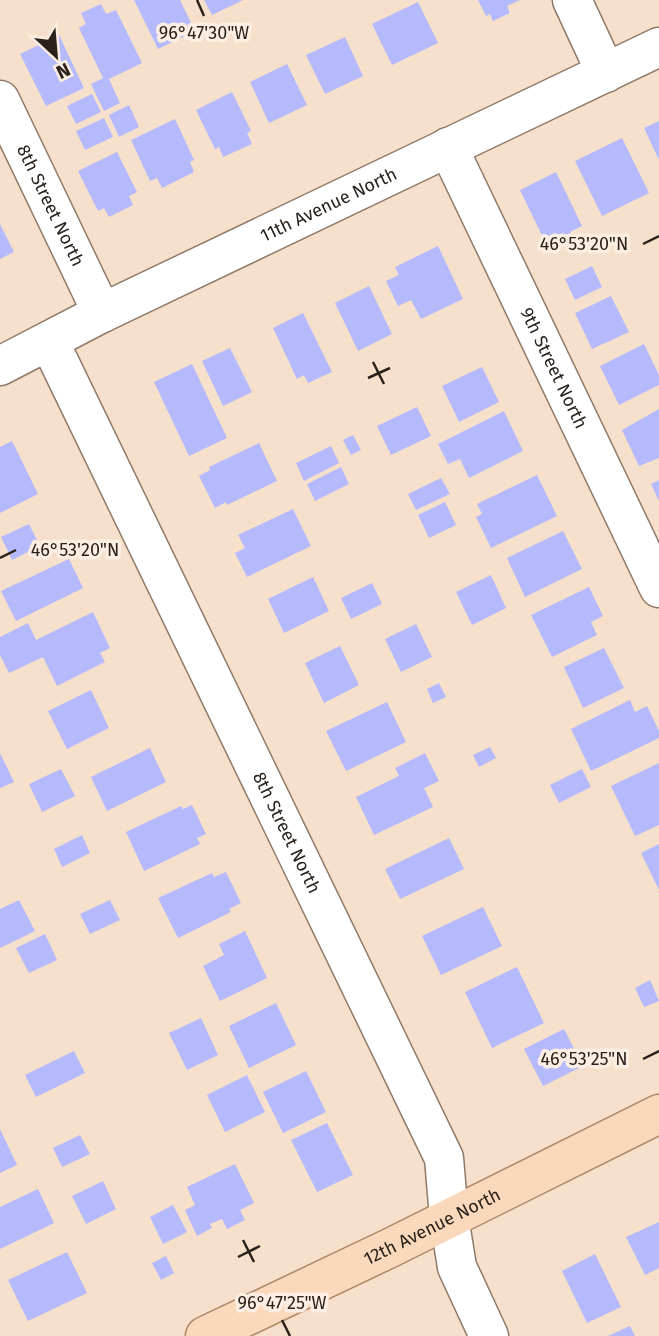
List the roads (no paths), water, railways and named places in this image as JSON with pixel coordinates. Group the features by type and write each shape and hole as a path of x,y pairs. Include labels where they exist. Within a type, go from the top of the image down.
{"main road":[{"name":"12th Avenue North","path":"205,1336 659,1114"}],"street":[{"path":"572,0 606,73"},
{"name":"11th Avenue North","path":"0,366 102,313 659,47"},
{"name":"8th Street North","path":"0,100 102,313"},
{"name":"9th Street North","path":"448,147 659,588"},
{"name":"8th Street North","path":"49,341 444,1158 457,1267 489,1336"}]}
